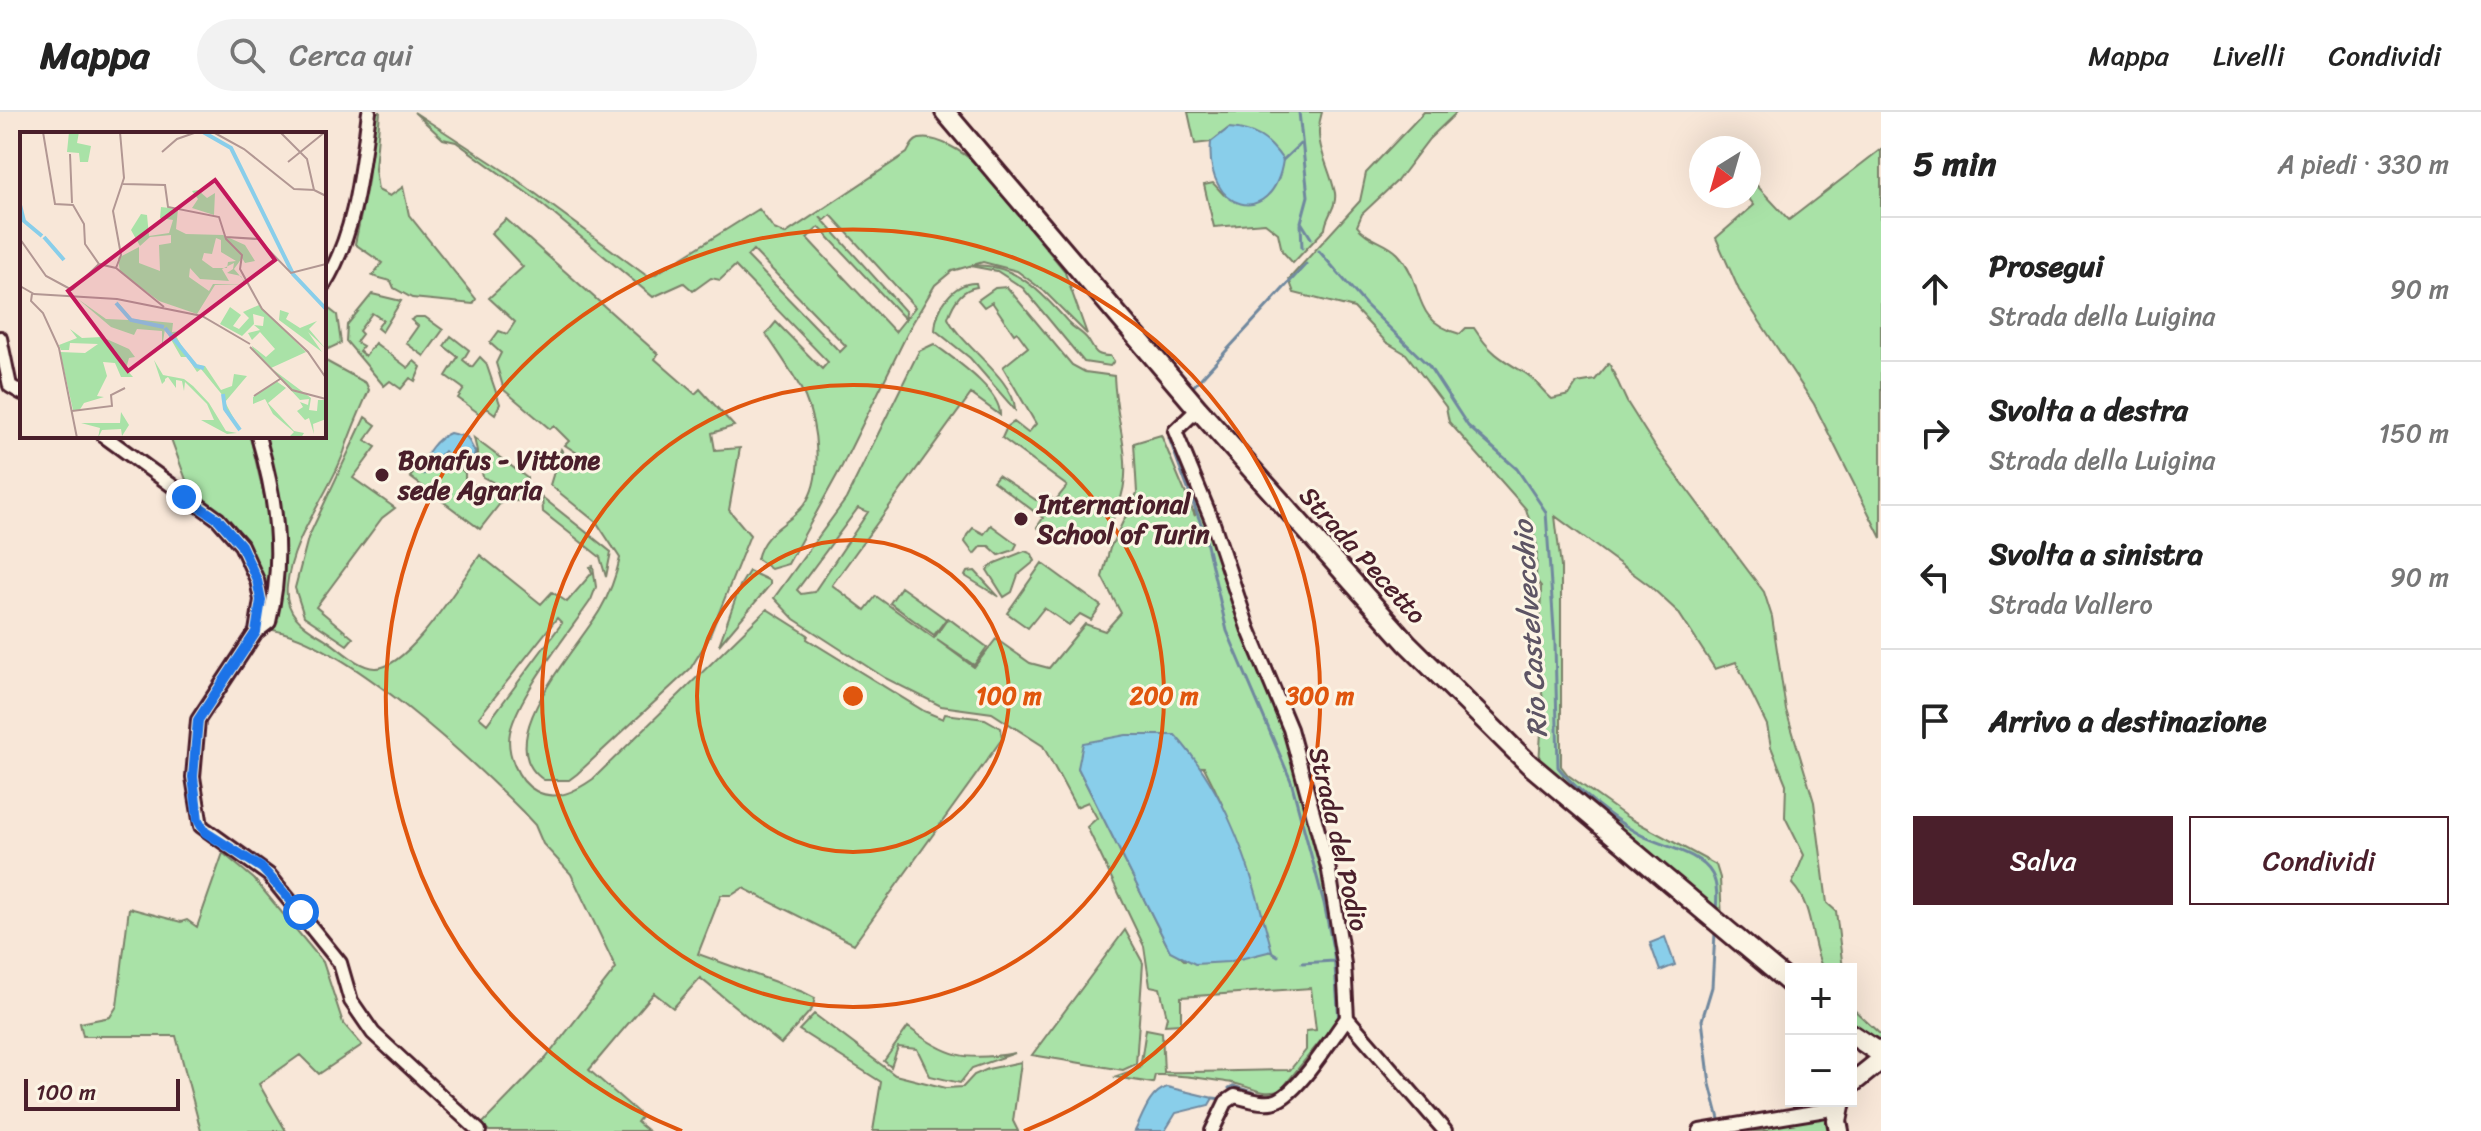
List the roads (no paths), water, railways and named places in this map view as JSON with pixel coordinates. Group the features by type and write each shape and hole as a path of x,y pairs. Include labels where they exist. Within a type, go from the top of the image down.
{"main road":[{"name":"Strada Pecetto","path":"945,112 1198,409 1398,634 1529,764 1785,979"},
{"path":"1852,1035 1881,1057 1857,1079"},
{"path":"1839,1131 1840,1107"}],"street":[{"path":"326,280 344,248 352,221 369,112"},
{"path":"0,338 10,386 20,392"},
{"name":"Strada del Podio","path":"1198,409 1175,431 1290,729 1329,871 1344,964 1347,1018"},
{"path":"107,438 218,519 241,545 257,580 261,600 256,632"},
{"path":"258,438 276,514 279,545 269,622 256,632 198,720 193,777 201,826 269,875 340,963 351,1001 373,1033 479,1131"},
{"path":"1212,1131 1226,1102 1235,1096 1264,1102 1281,1098 1300,1079 1347,1018 1445,1131"},
{"path":"1700,1131 1829,1107"}],"water":[{"path":"1229,128 1260,136 1283,160 1277,182 1267,197 1254,204 1241,204 1228,197 1218,184 1212,166 1211,142"},
{"path":"450,433 467,437 475,452 473,461 458,462 444,451 424,474 420,467 429,452"},
{"path":"1126,735 1175,735 1211,784 1237,836 1272,951 1228,962 1195,964 1170,951 1078,768 1083,743"},
{"path":"1665,937 1675,965 1660,971 1650,943"},
{"path":"1167,1087 1213,1098 1209,1105 1176,1113 1165,1131 1135,1131 1151,1099"}],"waterway":[{"name":"Rio Castelvecchio","path":"1299,112 1308,196 1301,222 1311,238"},
{"path":"1283,160 1300,144"},
{"path":"1301,224 1302,248"},
{"name":"Rio Castelvecchio","path":"1319,251 1365,304 1429,366 1468,426 1517,469 1546,512 1555,644 1558,767 1585,795 1620,822 1649,839 1690,855 1706,866 1715,883 1716,911"},
{"path":"1192,388 1306,264"},
{"path":"1169,438 1204,532 1227,631 1291,781 1324,903 1334,954 1339,1021"},
{"name":"Rio Castelvecchio","path":"1715,933 1712,987 1702,1020 1710,1084 1720,1123"},
{"path":"1270,951 1278,956"},
{"path":"1302,963 1334,961"},
{"path":"1229,1088 1233,1086 1267,1097"},
{"path":"1213,1098 1222,1099"}],"place":[{"name":"Bonafus - Vittone sede Agraria","path":"382,475"},
{"name":"International School of Turin","path":"1021,519"}]}
